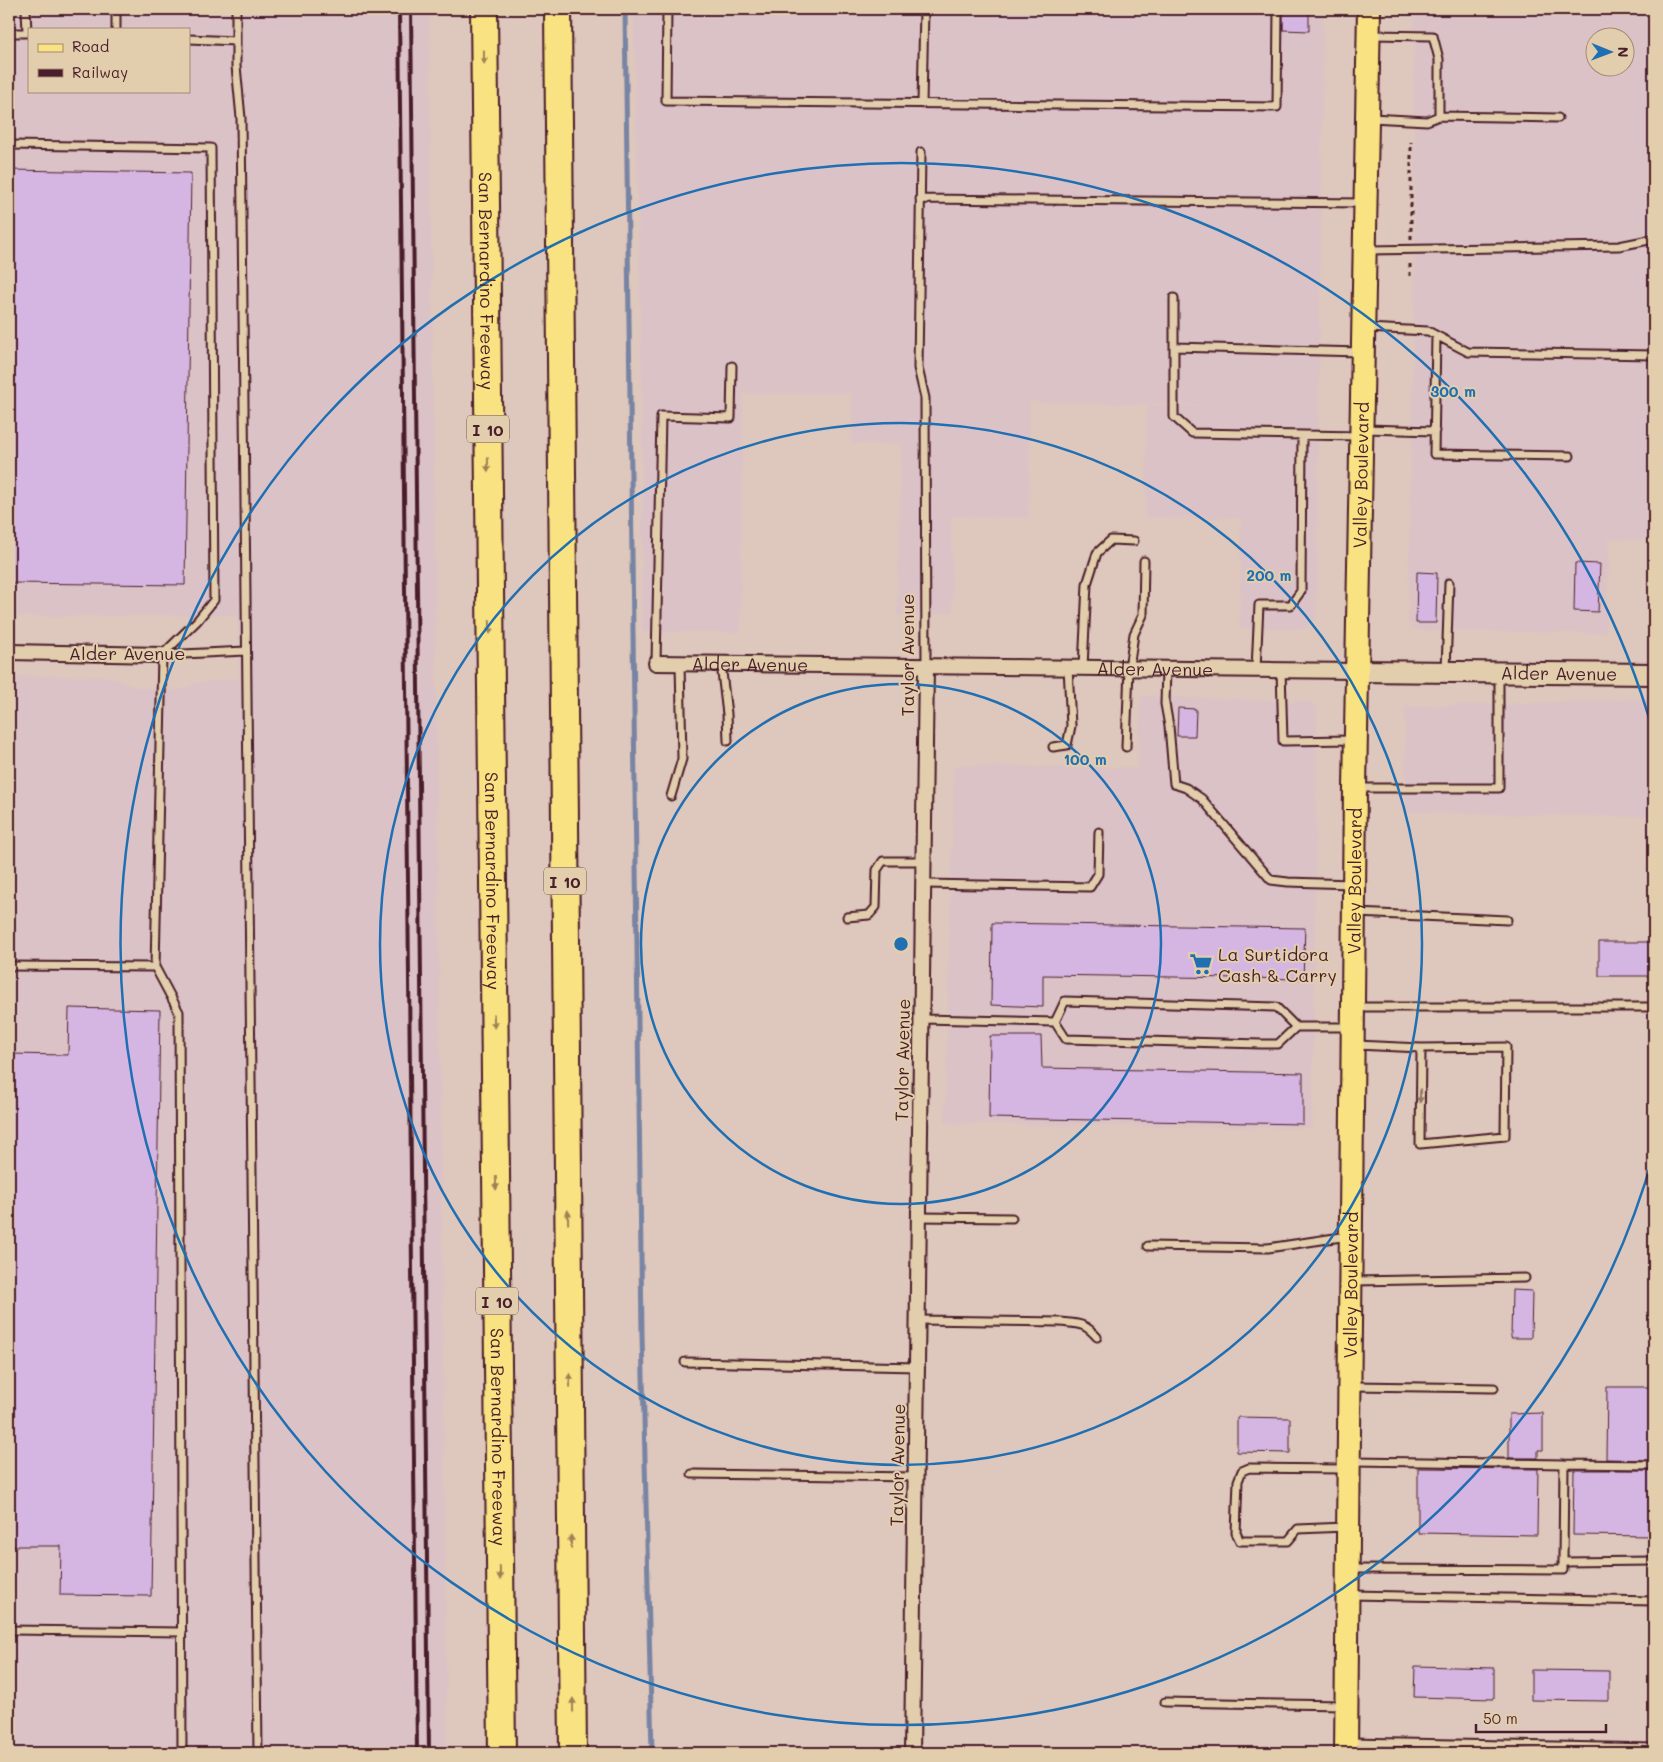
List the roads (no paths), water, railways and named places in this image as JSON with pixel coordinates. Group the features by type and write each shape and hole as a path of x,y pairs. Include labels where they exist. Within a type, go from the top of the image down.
{"highway":[{"name":"San Bernardino Freeway","path":"484,9 502,1753"},
{"name":"I 10","path":"558,9 573,1753"}],"main road":[{"name":"Valley Boulevard","path":"1346,1747 1355,788 1368,9"},
{"name":"Alder Avenue","path":"1357,671 1654,674"}],"street":[{"name":"Alder Avenue","path":"9,652 162,655"},
{"name":"Alder Avenue","path":"656,663 1357,671"},
{"name":"Taylor Avenue","path":"912,1753 926,666"}],"lane":[{"path":"9,33 28,33 26,9"},
{"path":"116,9 116,28"},
{"path":"236,9 241,118 258,1753"},
{"path":"667,9 666,101 1277,107 1278,9"},
{"path":"922,104 924,9"},
{"path":"1368,34 1433,36 1439,59 1439,116"},
{"path":"190,39 236,41"},
{"path":"1367,118 1427,121 1439,116 1558,118"},
{"path":"9,145 212,148 214,600 197,621 162,655 155,967 178,1012 182,1753"},
{"name":"Taylor Avenue","path":"921,152 918,368 925,398 926,666"},
{"path":"920,200 1366,203"},
{"path":"1365,250 1619,246 1654,239"},
{"path":"1174,298 1174,417 1192,433 1302,436 1435,430"},
{"path":"1364,328 1428,331 1468,352 1654,355"},
{"path":"1436,336 1434,454 1570,456"},
{"path":"1174,347 1363,352"},
{"path":"656,663 661,416 731,418 732,366"},
{"path":"1256,669 1259,605 1291,605 1301,591 1302,436"},
{"path":"1083,667 1087,584 1097,553 1111,540 1134,541"},
{"path":"1126,747 1129,668 1134,634 1143,615 1144,560"},
{"path":"1446,671 1449,583"},
{"name":"Alder Avenue","path":"162,655 246,651"},
{"path":"671,796 682,759 680,664"},
{"path":"721,664 728,741"},
{"path":"1053,747 1067,745 1071,726 1068,667"},
{"path":"1166,668 1166,704 1174,784 1186,788 1202,799 1271,880 1354,884"},
{"path":"1281,669 1283,741 1356,740"},
{"path":"1355,788 1499,788 1499,672"},
{"path":"924,884 1090,887 1098,874 1098,832"},
{"path":"847,916 869,915 876,907 877,870 884,861 924,861"},
{"path":"1354,913 1507,920"},
{"path":"9,966 155,967"},
{"path":"1055,1022 1065,1001 1276,1007 1296,1028"},
{"path":"1055,1022 1066,1039 1278,1044 1296,1028 1654,1007"},
{"path":"922,1019 1055,1022"},
{"path":"1353,1026 1421,1048 1506,1048 1505,1136 1420,1144 1421,1048"},
{"path":"919,1216 1012,1218"},
{"path":"1148,1246 1268,1248 1351,1236"},
{"path":"1351,1281 1525,1278"},
{"path":"918,1320 1060,1322 1089,1327 1097,1337"},
{"path":"685,1362 917,1367"},
{"path":"1350,1386 1494,1388"},
{"path":"1348,1569 1563,1570 1564,1464"},
{"path":"1348,1527 1298,1529 1288,1541 1240,1541 1236,1533 1238,1481 1242,1471 1249,1468 1349,1465 1654,1465"},
{"path":"692,1474 916,1477"},
{"path":"1563,1562 1654,1561"},
{"path":"1348,1595 1654,1601"},
{"path":"9,1630 182,1632"},
{"path":"1165,1702 1347,1705"},
{"path":"1346,1747 1654,1748"}],"waterway":[{"path":"625,9 642,1334 652,1753"}],"railway":[{"path":"399,9 417,1753"},
{"path":"411,9 429,1753"}],"place":[{"name":"La Surtidora Cash & Carry","path":"1201,964"}]}
